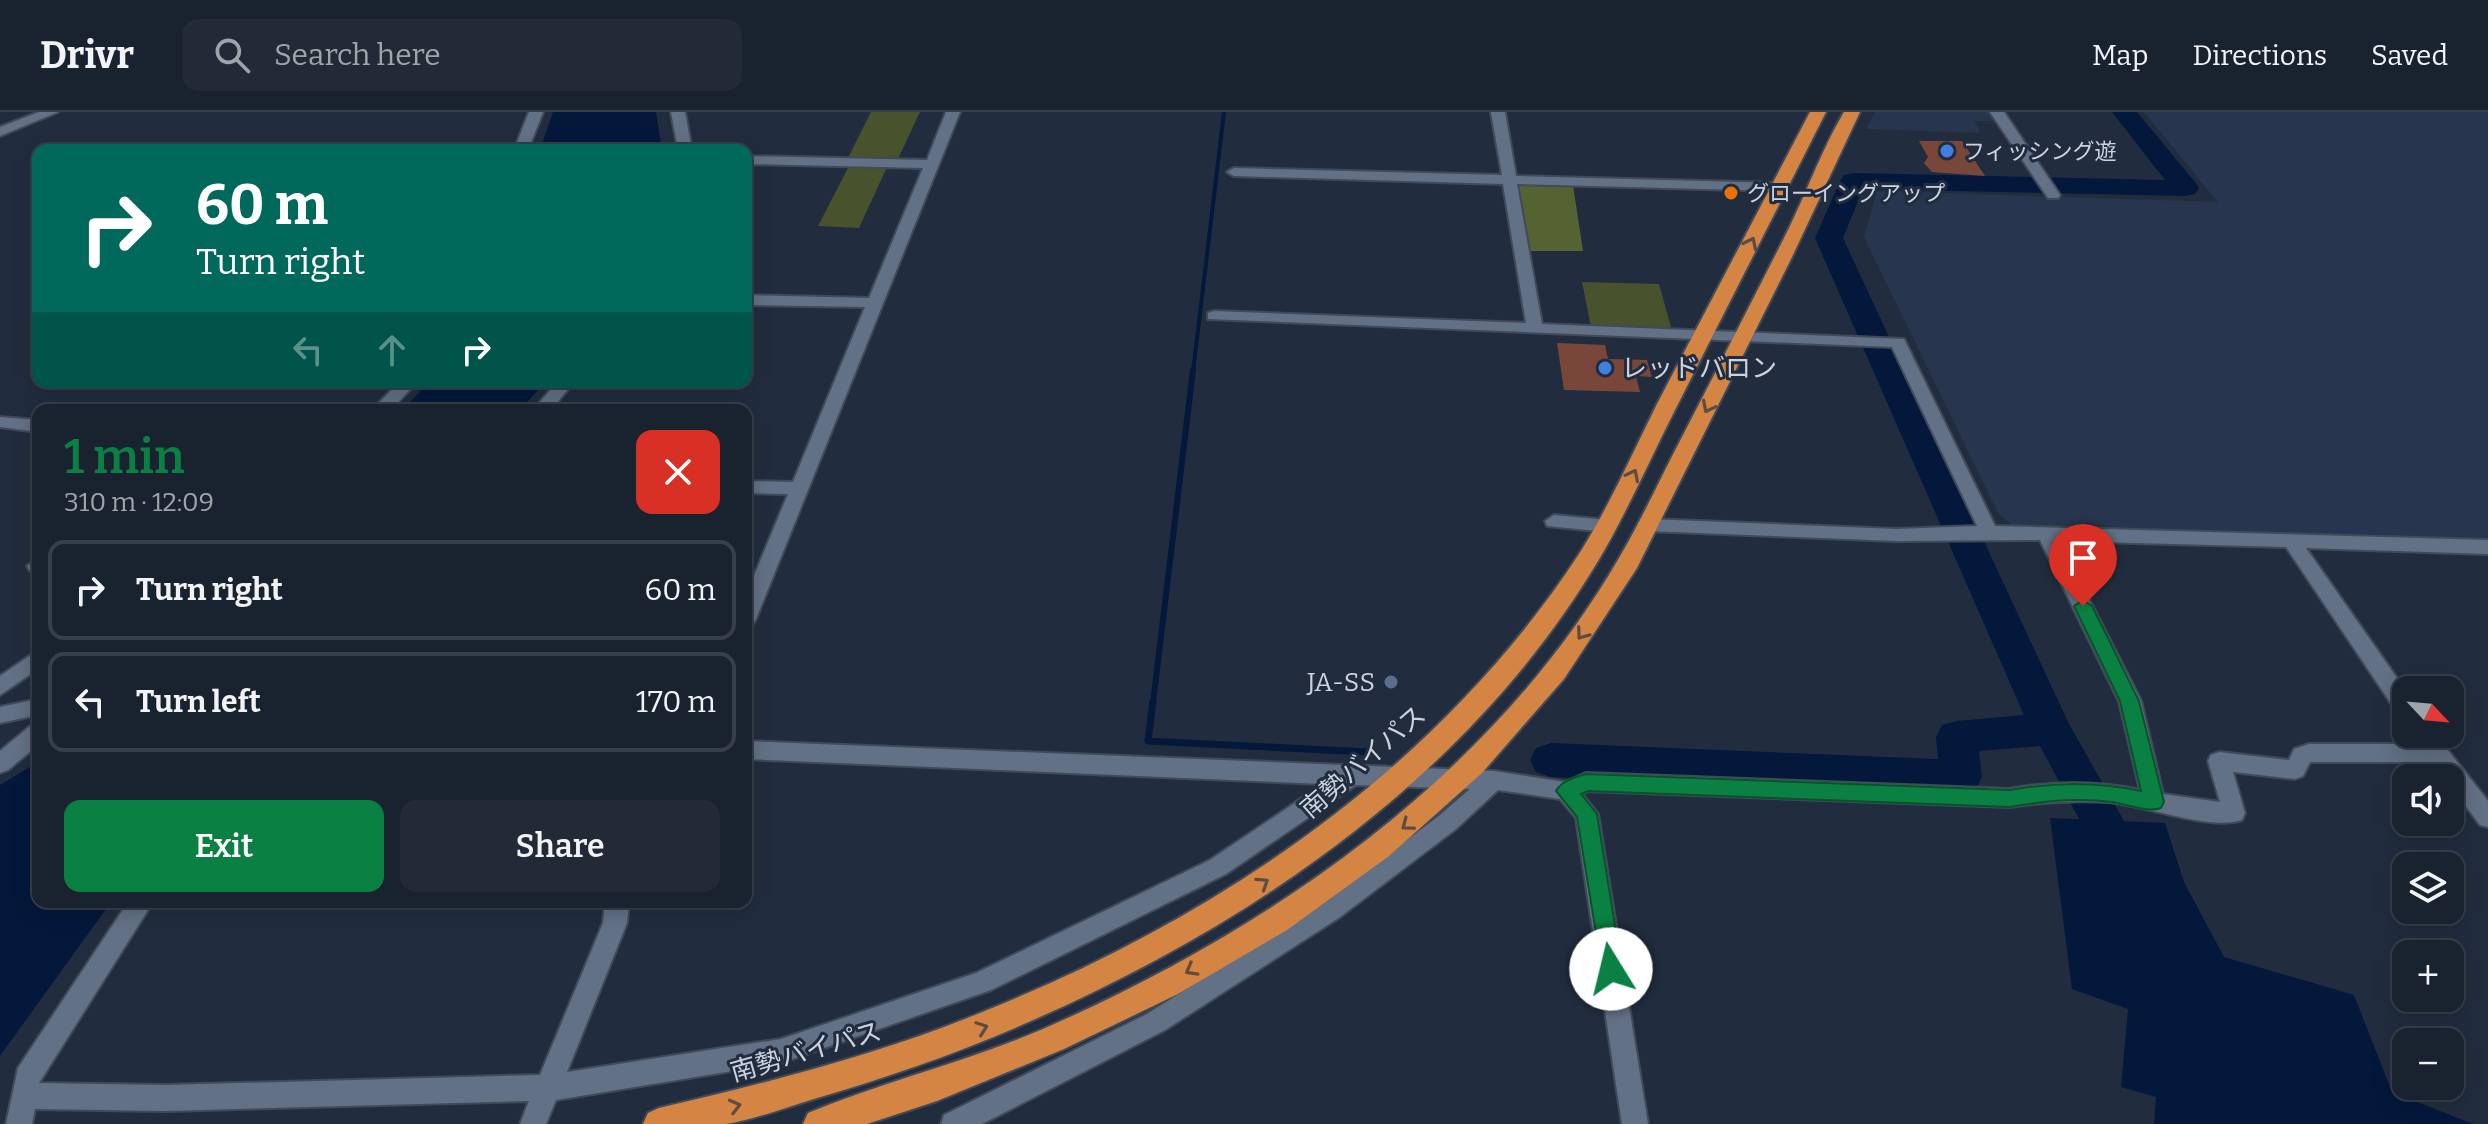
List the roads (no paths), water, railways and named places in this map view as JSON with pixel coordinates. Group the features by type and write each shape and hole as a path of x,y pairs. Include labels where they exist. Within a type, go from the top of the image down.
{"highway":[{"name":"南勢バイパス","path":"659,1124 847,1076 1001,1021 1075,988 1225,907 1289,866 1397,778 1442,738 1497,679 1564,594 1607,526 1818,112"},
{"path":"819,1124 949,1081 1099,1020 1224,952 1326,886 1419,816 1460,778 1565,657 1606,600 1648,525 1743,337 1852,112"}],"street":[{"path":"0,132 51,112"},
{"path":"523,144 536,112"},
{"path":"678,112 684,144"},
{"path":"752,605 953,112"},
{"path":"1498,112 1535,328"},
{"path":"1997,112 2053,195"},
{"path":"752,160 931,164"},
{"path":"1234,172 1779,187"},
{"path":"752,300 874,303"},
{"path":"1214,316 1898,342 1989,532"},
{"path":"387,404 403,388"},
{"path":"547,404 561,388"},
{"path":"0,422 32,425"},
{"path":"752,487 801,488"},
{"path":"1554,521 1607,526"},
{"path":"1648,525 1896,535 1989,532 2488,547"},
{"path":"2047,535 2130,701 2154,802"},
{"path":"2292,542 2392,688"},
{"path":"0,687 32,663"},
{"path":"0,715 32,708"},
{"path":"0,764 32,737"},
{"path":"2433,748 2488,818"},
{"path":"752,750 1397,778 1460,778 1566,791 1586,782 2010,798 2039,793 2110,793 2234,813 2219,761 2295,770 2302,755 2309,753 2436,753"},
{"path":"23,1096 165,1098 549,1088 781,1051 982,982 1218,867 1352,776"},
{"path":"954,1124 1156,1022 1332,910 1448,822 1494,780"},
{"path":"1566,791 1587,814 1635,1124"},
{"path":"19,1124 27,1077 137,908"},
{"path":"533,1124 615,923 616,908"}],"waterway":[{"path":"1193,372 1224,112"},
{"path":"2051,729 1829,238 1853,181 2186,188 2124,112"},
{"path":"1153,703 1193,370"},
{"path":"1153,701 1148,741 1367,752"},
{"path":"1551,760 1961,777 1957,737 2051,729"},
{"path":"2051,729 2102,821"}],"place":[{"name":"フィッシング遊","path":"1947,151"},
{"name":"グローイングアップ","path":"1731,193"},
{"name":"レッドバロン","path":"1605,368"},
{"name":"JA-SS","path":"1391,682"}]}
